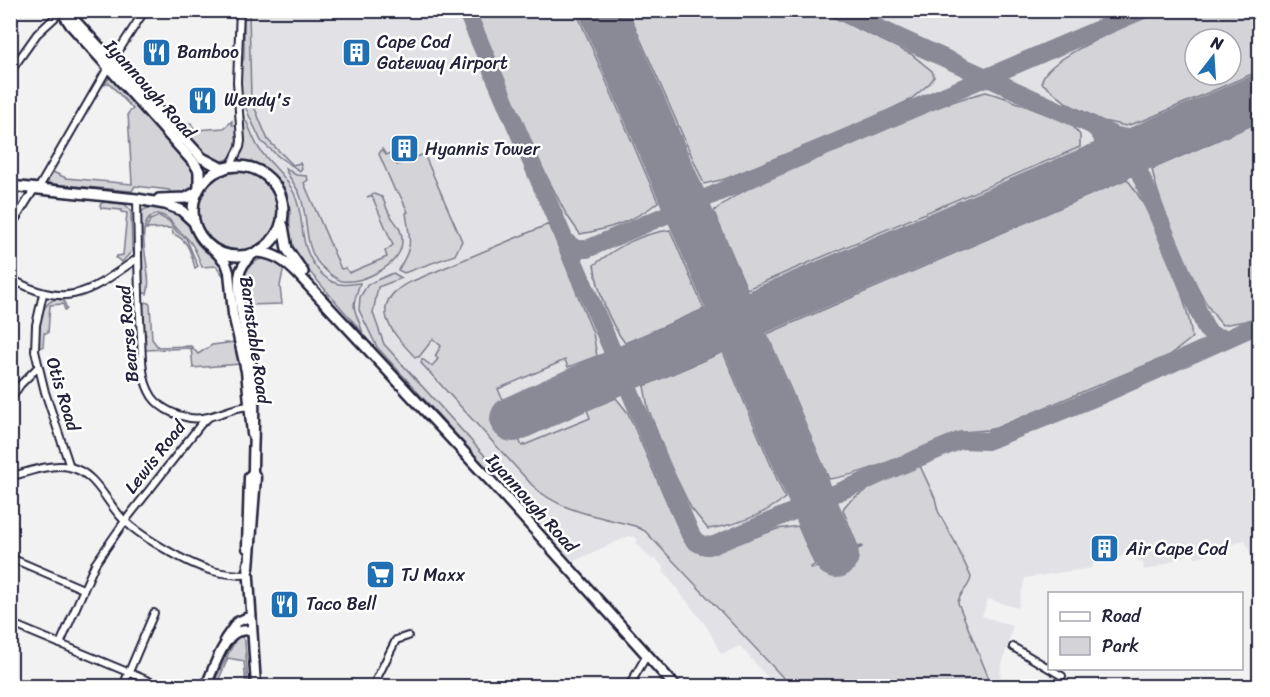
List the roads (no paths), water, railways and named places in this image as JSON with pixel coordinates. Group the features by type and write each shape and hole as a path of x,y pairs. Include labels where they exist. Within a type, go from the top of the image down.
{"main road":[{"name":"Iyannough Road","path":"63,12 71,26 202,158 226,168"},
{"name":"Iyannough Road","path":"110,63 195,164 199,171 198,190"},
{"path":"10,186 137,199 176,207 185,212 194,222 203,240 214,250 233,256 256,253 274,240 282,221 282,201 276,187 270,179 243,166 226,168 209,176 198,190 186,198 137,199"},
{"path":"194,222 193,207 198,190"},
{"name":"Iyannough Road","path":"282,221 284,242 291,257 363,342"},
{"name":"Barnstable Road","path":"214,250 226,263 230,272 233,314 246,371 249,426 253,439"},
{"name":"Iyannough Road","path":"256,253 272,254 284,260 363,342 675,687"},
{"name":"Barnstable Road","path":"256,253 241,269 239,280 242,322 253,374 255,426 253,472 249,477 246,541 256,687"},
{"path":"206,687 224,642 234,624 251,616"},
{"path":"223,648 235,633 252,630"}],"street":[{"path":"10,228 110,63 145,10"},
{"path":"226,168 238,151 241,141 237,82 240,10"},
{"path":"10,72 37,34 63,12"},
{"name":"Bearse Road","path":"137,199 143,364 148,390 159,404 170,412 195,419 248,406"},
{"path":"10,278 43,294 63,295 89,290 138,258"},
{"name":"Otis Road","path":"43,294 35,340 38,367 70,467"},
{"path":"10,400 20,385 38,367"},
{"name":"Lewis Road","path":"60,644 95,564 125,521 201,424 213,415"},
{"path":"10,477 44,469 70,467 81,471 90,477 125,521 171,552 205,568 225,573 249,572"},
{"path":"11,558 83,589"},
{"path":"123,687 154,613"},
{"path":"10,623 161,687"},
{"path":"373,687 396,640 408,636"},
{"path":"1013,647 1048,668"},
{"path":"629,687 647,655"},
{"path":"1052,670 1062,676"}],"place":[{"name":"Bamboo","path":"156,52"},
{"name":"Cape Cod Gateway Airport","path":"356,52"},
{"name":"Wendy's","path":"203,100"},
{"name":"Hyannis Tower","path":"404,149"},
{"name":"Air Cape Cod","path":"1105,549"},
{"name":"TJ Maxx","path":"380,575"},
{"name":"Taco Bell","path":"285,604"}]}
